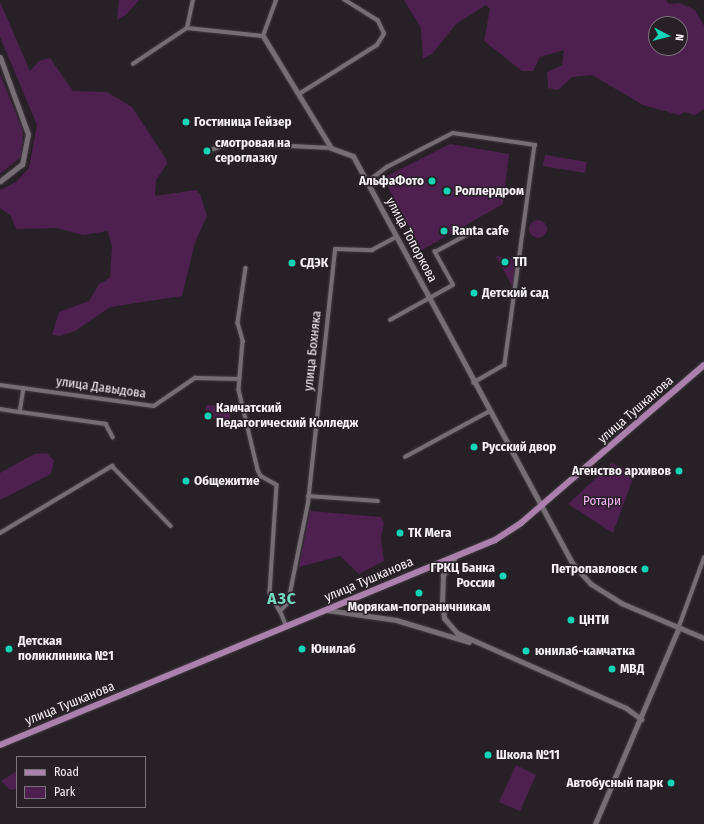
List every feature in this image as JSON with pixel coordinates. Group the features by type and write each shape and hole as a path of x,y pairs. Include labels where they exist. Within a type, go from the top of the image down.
{"main road":[{"path":"263,36 331,148"},
{"path":"0,58 28,134 22,164 0,181"},
{"name":"улица Топоркова","path":"331,148 353,156 541,506 562,548 588,581 622,603 678,629 704,638"},
{"name":"улица Тушканова","path":"0,745 495,540 541,506 704,365"},
{"path":"455,557 443,574 444,618 460,635 626,708 641,719"},
{"path":"326,610 403,622 486,647"},
{"path":"595,824 641,719 678,629"}],"street":[{"path":"187,28 193,0"},
{"path":"133,64 187,28 263,36 276,0"},
{"path":"299,94 377,45 384,34 378,21 344,0"},
{"path":"367,182 387,167 453,133 535,145 506,365 474,383"},
{"path":"208,151 231,143 331,148"},
{"path":"390,320 453,285 436,252 474,231"},
{"name":"улица Бохняка","path":"280,611 288,603 308,496 335,249 372,250 396,237"},
{"path":"246,268 238,323 243,341 239,390 258,470 261,476 277,485 270,593 286,626"},
{"name":"улица Давыдова","path":"0,385 154,406 195,378 239,379"},
{"path":"20,412 24,388"},
{"path":"0,409 106,424 113,437"},
{"path":"405,457 490,411"},
{"path":"0,533 112,466 171,526"},
{"path":"308,496 378,501"},
{"path":"678,629 704,558"}],"green space":[{"path":"119,0 139,0 126,15 117,20"},
{"path":"404,0 666,0 669,4 680,3 695,10 704,26 704,109 694,115 684,112 679,115 643,105 592,75 572,77 558,90 548,88 547,72 562,65 564,50 540,57 533,71 522,71 484,41 490,9 486,5 456,24 432,54 423,58 421,28"},
{"path":"0,2 30,71 39,61 50,58 73,91 107,92 132,107 166,159 167,164 156,180 155,196 196,190 200,194 207,216 195,242 182,296 110,307 75,331 60,336 52,335 59,312 89,301 99,284 110,278 112,247 108,231 83,235 57,228 16,229 11,216 0,208 0,190 16,182 29,168 37,125 0,37"},
{"path":"0,74 23,131 21,157 0,174"},
{"name":"Роллердром","path":"450,144 509,154 503,204 422,250 383,178"},
{"path":"545,155 587,162 585,173 543,166"},
{"path":"538,220 544,223 547,229 544,235 538,238 532,235 529,229 532,223"},
{"path":"496,256 516,259 513,288"},
{"path":"206,405 231,407 230,420 205,418"},
{"path":"47,453 54,461 51,474 0,500 0,473 34,454"},
{"name":"Ротари","path":"612,463 635,473 613,533 568,504"},
{"path":"310,511 381,517 384,523 381,538 384,561 359,574 340,556 299,567"},
{"path":"516,765 536,775 520,811 499,802"},
{"path":"16,772 16,789 10,790 1,781"}],"place":[{"name":"Гостиница Гейзер","path":"186,122"},
{"name":"смотровая на сероглазку","path":"207,151"},
{"name":"АльфаФото","path":"432,181"},
{"name":"Роллердром","path":"447,191"},
{"name":"Ranta cafe","path":"444,231"},
{"name":"ТП","path":"505,262"},
{"name":"СДЭК","path":"292,263"},
{"name":"Детский сад","path":"474,293"},
{"name":"Камчатский Педагогический Колледж","path":"208,416"},
{"name":"Русский двор","path":"474,447"},
{"name":"Агенство архивов","path":"679,471"},
{"name":"Общежитие","path":"186,481"},
{"name":"ТК Мега","path":"400,533"},
{"name":"Петропавловск","path":"645,569"},
{"name":"ГРКЦ Банка России","path":"503,576"},
{"name":"Морякам-пограничникам","path":"419,593"},
{"name":"ЦНТИ","path":"571,620"},
{"name":"Детская поликлиника №1","path":"9,649"},
{"name":"Юнилаб","path":"302,649"},
{"name":"юнилаб-камчатка","path":"526,651"},
{"name":"МВД","path":"612,669"},
{"name":"Школа №11","path":"488,755"},
{"name":"Автобусный парк","path":"671,783"}],"district":[{"name":"АЗС","path":"282,599"}]}
